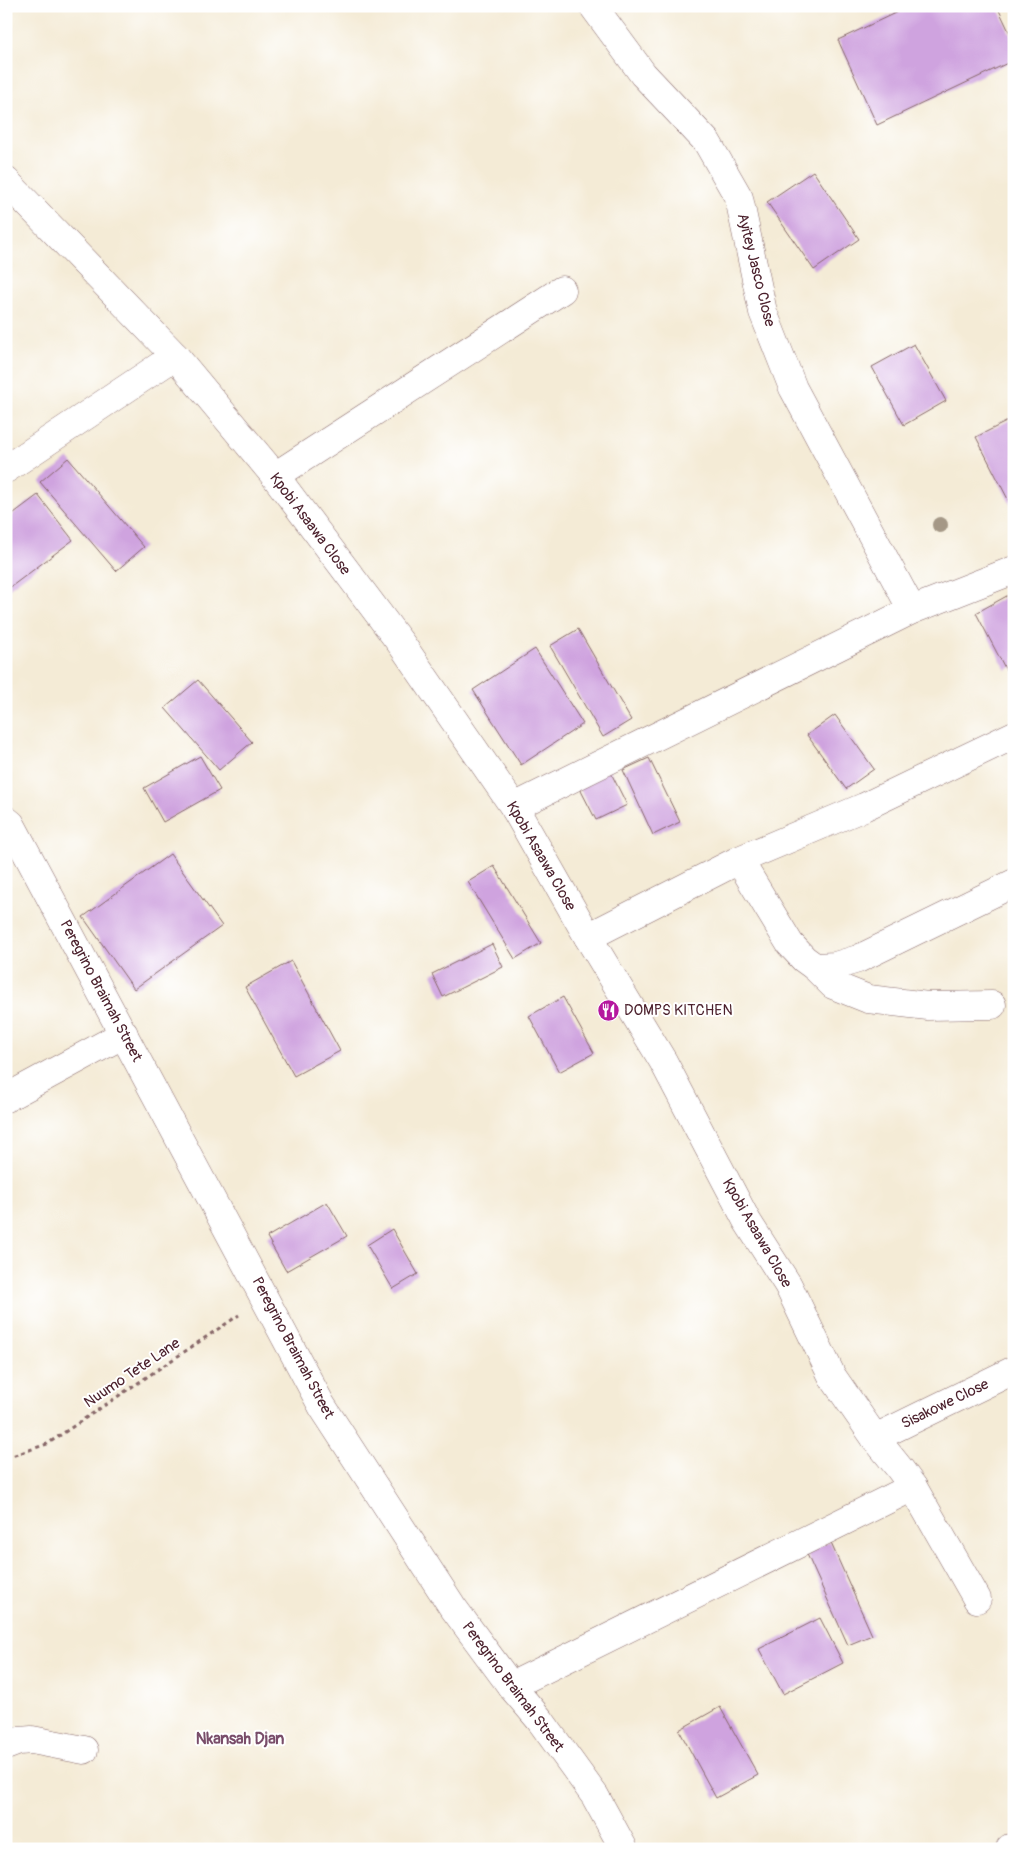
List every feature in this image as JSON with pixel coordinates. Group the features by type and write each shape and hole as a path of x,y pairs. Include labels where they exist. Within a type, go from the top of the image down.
{"street":[{"name":"Ayitey Jasco Close","path":"593,6 643,74 707,142 739,198 763,312 793,388 912,610"},
{"name":"Kpobi Asaawa Close","path":"6,181 175,356 275,476 402,645 514,807 588,937 663,1061 747,1221 788,1285 832,1376 875,1438 913,1487 977,1599"},
{"path":"275,476 562,290"},
{"path":"6,470 175,356"},
{"path":"514,807 912,610 1014,570"},
{"path":"588,937 739,860 864,807 1014,736"},
{"name":"Peregrino Braimah Street","path":"6,820 11,824 266,1298 322,1406 452,1606 511,1686 540,1720 595,1796 624,1849"},
{"path":"739,860 790,944 833,985 868,999 928,1006 992,1005"},
{"path":"815,967 836,966 858,959 1014,883"},
{"path":"6,1098 124,1034"},
{"name":"Sisakowe Close","path":"875,1438 1014,1370"},
{"path":"511,1686 913,1487"},
{"path":"6,1746 19,1740 32,1740 84,1750"}],"path":[{"name":"Nuumo Tete Lane","path":"6,1458 47,1444 266,1298"}],"building":[{"path":"910,6 997,6 1014,42 1014,60 877,125 838,40"},
{"path":"813,171 859,239 814,270 767,202"},
{"path":"914,344 946,401 904,425 872,367"},
{"path":"1014,418 1014,511 976,437"},
{"path":"68,458 144,547 116,571 40,482"},
{"path":"38,495 73,540 8,589 6,586 6,519"},
{"path":"1014,592 1014,666 1006,670 976,613"},
{"path":"578,629 631,720 603,737 550,646"},
{"path":"535,649 583,724 521,765 473,690"},
{"path":"198,680 252,742 219,770 165,708"},
{"path":"835,715 874,769 846,789 807,735"},
{"path":"200,756 220,790 163,822 144,788"},
{"path":"649,758 680,822 653,835 623,770"},
{"path":"609,769 627,805 596,820 578,785"},
{"path":"170,854 222,926 134,989 83,917"},
{"path":"494,866 541,943 515,959 468,882"},
{"path":"492,944 503,967 443,997 432,974"},
{"path":"291,961 340,1051 294,1076 245,987"},
{"path":"563,997 594,1053 559,1072 529,1016"},
{"path":"327,1202 347,1236 286,1271 267,1237"},
{"path":"392,1229 418,1274 393,1289 367,1245"},
{"path":"830,1541 872,1635 848,1645 806,1552"},
{"path":"820,1618 843,1663 783,1694 759,1649"},
{"path":"720,1707 758,1775 716,1798 679,1730"}],"place":[{"name":"DOMPS KITCHEN","path":"608,1010"}],"district":[{"name":"Nkansah Djan","path":"240,1739"}]}
